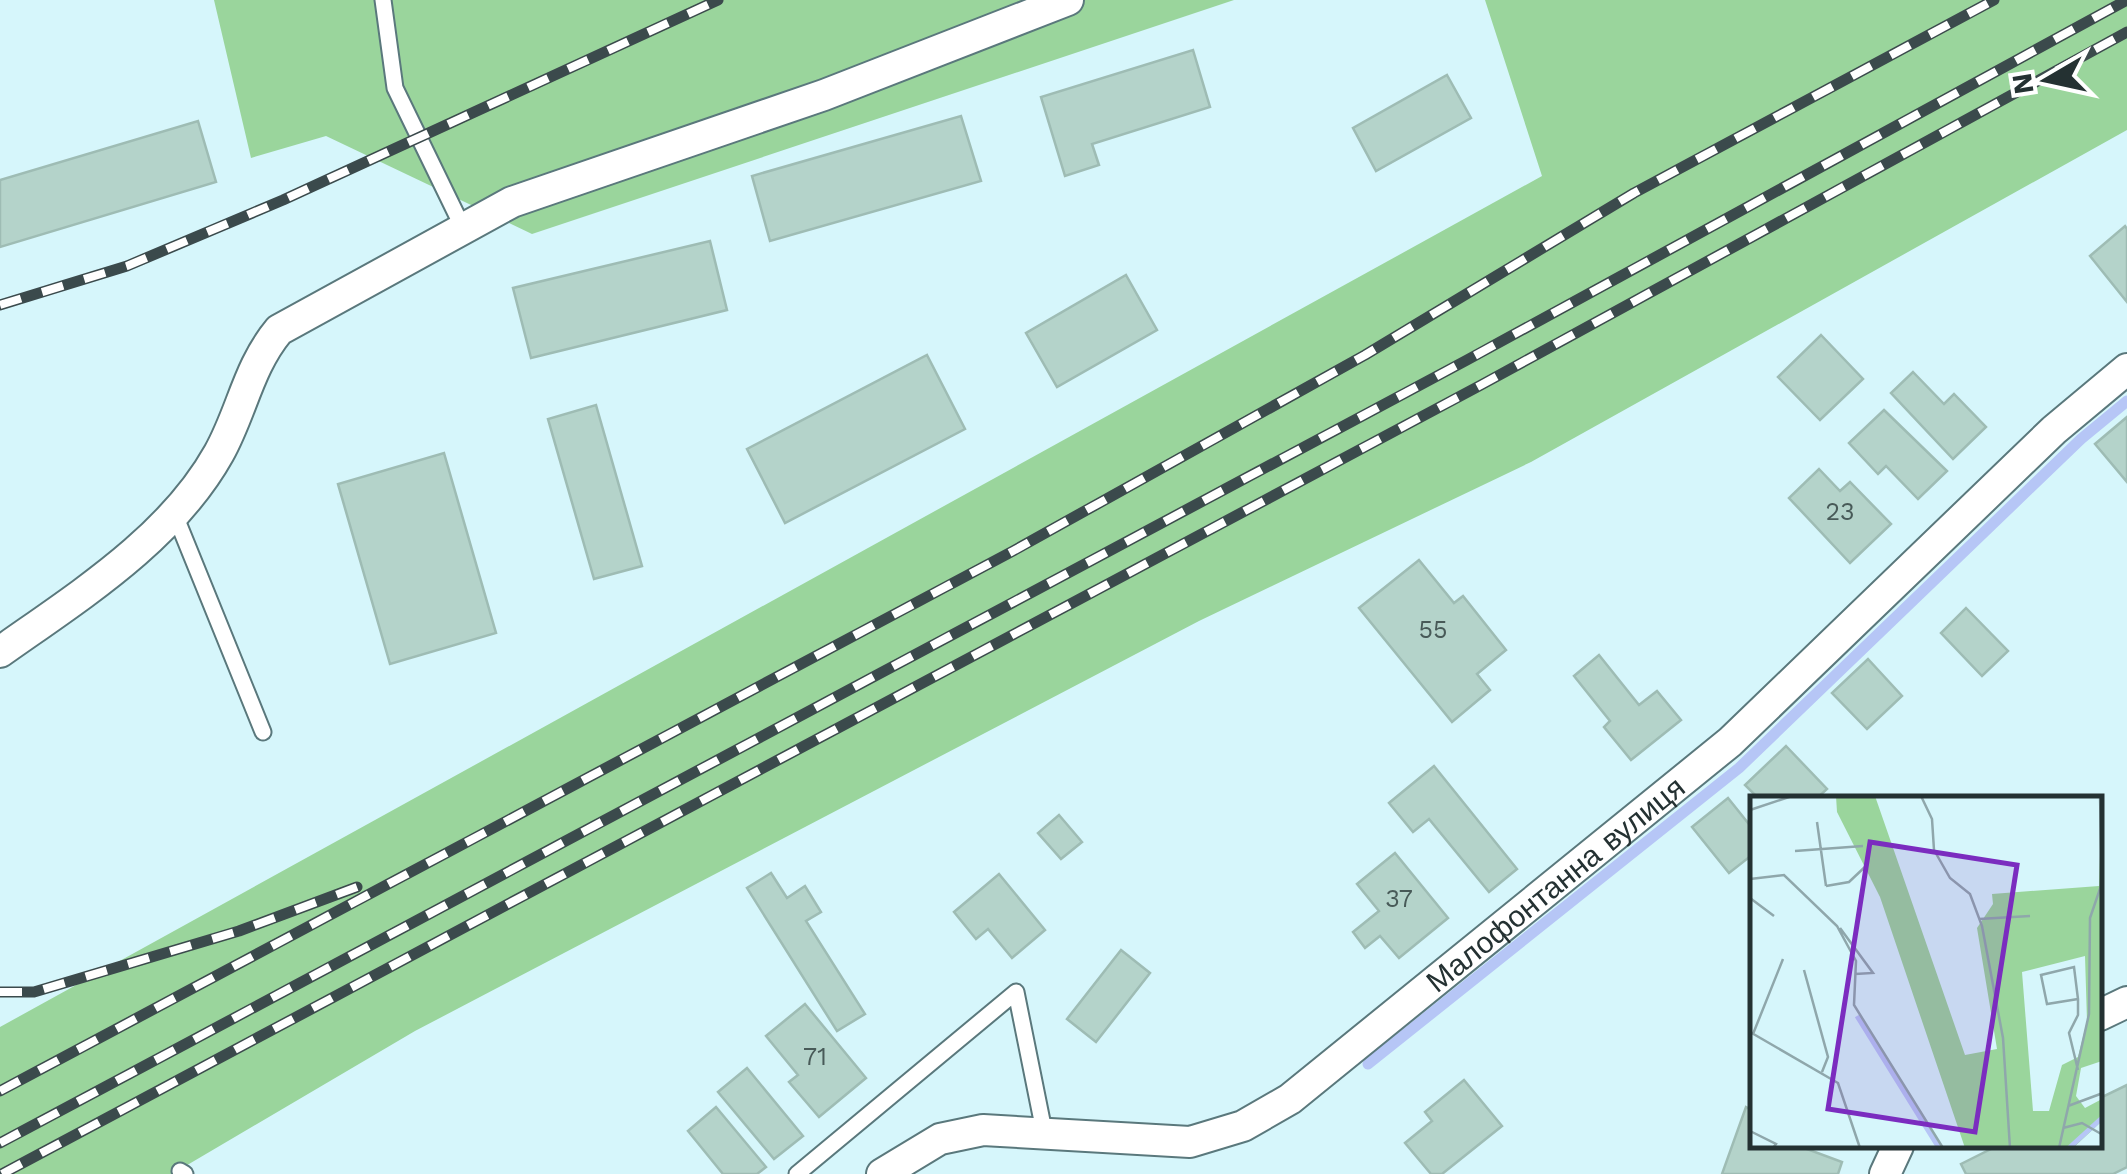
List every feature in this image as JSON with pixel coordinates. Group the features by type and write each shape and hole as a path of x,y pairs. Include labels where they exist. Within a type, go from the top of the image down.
{"street":[{"path":"0,652 111,570 175,515 221,450 260,352 279,330 512,202 824,95 1068,0"},
{"name":"Малофонтанна вулиця","path":"882,1174 940,1139 983,1130 1190,1142 1243,1126 1290,1099 1730,742 2054,430 2127,368"},
{"path":"2102,1014 2127,1002"},
{"path":"1885,1174 1897,1149"}],"lane":[{"path":"384,0 396,88 463,228"},
{"path":"175,515 264,732"},
{"path":"797,1174 1016,992 1044,1131"}],"green space":[{"path":"214,0 1234,0 532,234 326,136 251,158"},
{"path":"1485,0 2127,0 2127,130 1531,462 1199,621 415,1031 172,1174 0,1174 0,1027 1542,176"}],"building":[{"path":"1193,50 1210,107 1092,144 1099,165 1065,176 1041,97"},
{"path":"1447,75 1471,118 1376,171 1353,128"},
{"path":"961,116 981,181 770,241 752,176"},
{"path":"198,121 216,182 0,247 0,180"},
{"path":"2125,226 2127,229 2127,302 2090,256"},
{"path":"710,241 727,310 531,358 513,288"},
{"path":"1126,275 1157,330 1057,387 1026,333"},
{"path":"1821,335 1863,379 1820,420 1778,377"},
{"path":"927,355 965,429 785,523 747,449"},
{"path":"1913,372 1944,404 1954,394 1986,427 1953,459 1891,393"},
{"path":"596,405 642,566 594,579 548,419"},
{"path":"1884,410 1947,471 1918,499 1886,466 1878,474 1849,443"},
{"path":"2127,417 2127,482 2095,444"},
{"path":"444,453 496,633 390,664 338,484"},
{"path":"1819,469 1840,491 1850,482 1891,524 1850,563 1789,498"},
{"path":"1419,560 1454,603 1463,596 1506,650 1477,674 1490,690 1452,722 1359,608"},
{"path":"1966,608 2008,651 1982,676 1941,633"},
{"path":"1599,655 1639,705 1657,691 1681,720 1631,760 1604,727 1610,721 1574,676"},
{"path":"1868,659 1902,696 1867,729 1832,693"},
{"path":"1786,746 1827,789 1819,796 1756,796 1745,785"},
{"path":"1434,766 1517,869 1489,892 1429,819 1413,832 1389,803"},
{"path":"1728,798 1750,826 1750,857 1729,873 1692,827"},
{"path":"1059,815 1082,842 1061,859 1038,833"},
{"path":"1395,853 1448,918 1399,958 1380,936 1365,948 1353,932 1379,911 1357,884"},
{"path":"771,873 787,898 805,886 821,912 806,921 865,1014 837,1031 747,888"},
{"path":"999,874 1045,930 1012,958 988,929 976,939 954,912"},
{"path":"1121,950 1150,973 1096,1042 1067,1019"},
{"path":"805,1004 866,1078 819,1117 789,1082 798,1075 766,1036"},
{"path":"747,1068 803,1136 774,1159 718,1092"},
{"path":"1464,1080 1502,1126 1442,1174 1431,1174 1405,1143 1432,1121 1425,1112"},
{"path":"2127,1085 2127,1167 2113,1174 1966,1174 1961,1164 1991,1149 2102,1149 2102,1097"},
{"path":"716,1107 766,1167 757,1174 723,1174 688,1131"},
{"path":"1746,1107 1750,1109 1750,1149 1807,1149 1842,1162 1838,1174 1722,1174"}],"waterway":[{"path":"1368,1064 1739,768 2081,439 2127,401"}],"railway":[{"path":"0,305 127,266 283,200 718,0"},
{"path":"0,1091 1013,551 1365,355 1634,193 1994,0"},
{"path":"0,1143 1467,360 2127,0"},
{"path":"2,1174 1481,385 2127,32"},
{"path":"0,992 34,992 239,931 357,887"}]}
